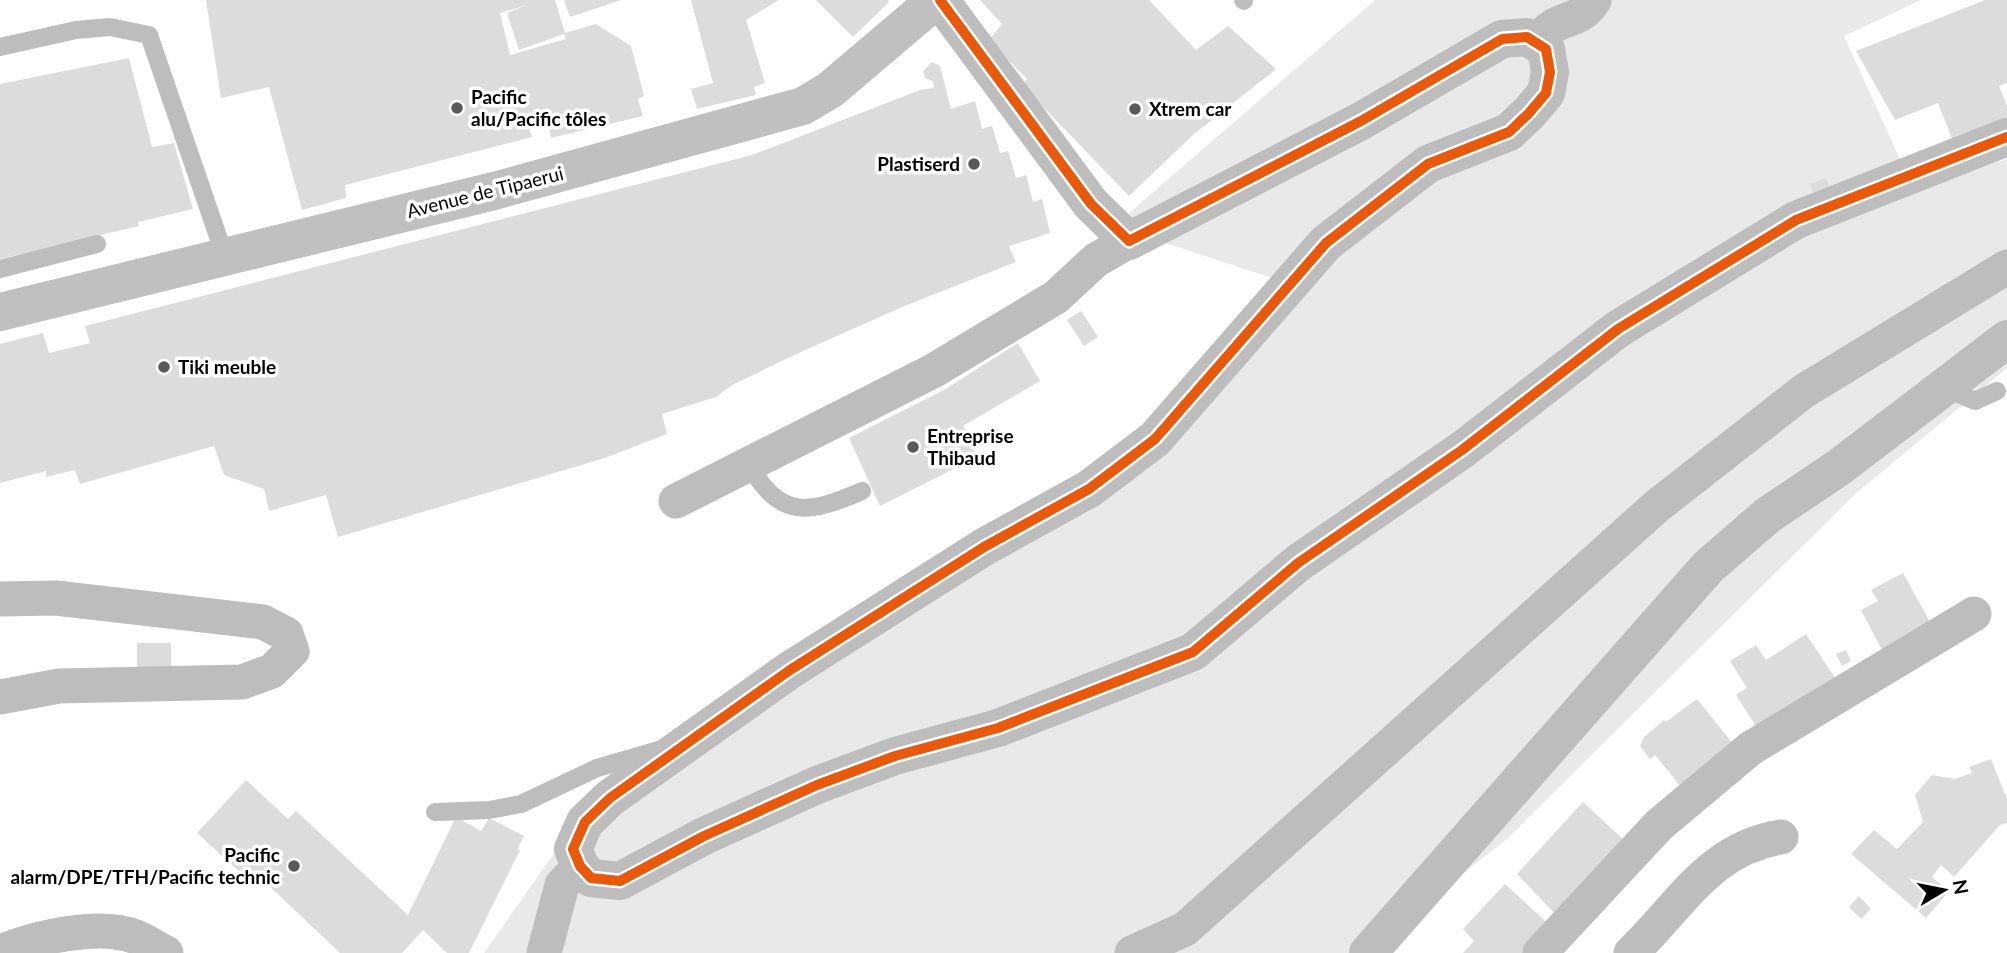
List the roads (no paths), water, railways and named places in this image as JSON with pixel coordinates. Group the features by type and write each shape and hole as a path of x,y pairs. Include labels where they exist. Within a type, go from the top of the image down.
{"main road":[{"name":"Avenue de Tipaerui","path":"0,313 535,181 803,106 848,77 938,0"}],"street":[{"path":"938,0 1091,204 1129,241"},
{"path":"1538,42 1548,26 1586,13 1594,0"},
{"path":"676,501 933,371 1056,297 1096,260 1361,121 1451,71 1479,50 1502,39 1527,37 1546,49 1550,72 1546,93 1529,113 1509,132 1428,164 1326,243 1156,439 1089,489 984,547 790,670 610,799 585,822 573,849 580,866 591,878 620,881 704,836 817,785 895,756 998,728 1193,652 1298,563 1462,450 1618,329 1796,220 2007,137"},
{"path":"1132,953 1185,929 1657,506 1804,391 2007,267"},
{"path":"1368,953 1708,567 1768,515 1838,468 1941,386 2007,339"},
{"path":"0,599 56,598 263,622 286,634 292,651 272,671 242,682 59,686 0,697"},
{"path":"1540,953 1659,825 1751,748 1974,614"},
{"path":"1631,953 1713,865 1740,848 1781,837"},
{"path":"544,953 562,885 580,866"},
{"path":"0,952 35,939 92,932 134,936 166,953"}],"lane":[{"path":"0,47 76,30 110,27 149,35 225,257"},
{"path":"0,269 97,244"},
{"path":"1941,386 1950,393 1975,401 1997,391"},
{"path":"748,463 771,497 788,505 812,508 862,491"},
{"path":"435,812 489,810 521,804 597,768 682,745"}],"place":[{"name":"Pacific alu/Pacific tôles","path":"457,108"},
{"name":"Xtrem car","path":"1135,109"},
{"name":"Plastiserd","path":"974,164"},
{"name":"Tiki meuble","path":"164,367"},
{"name":"Entreprise Thibaud","path":"913,447"},
{"name":"Pacific alarm/DPE/TFH/Pacific technic","path":"294,866"}]}
